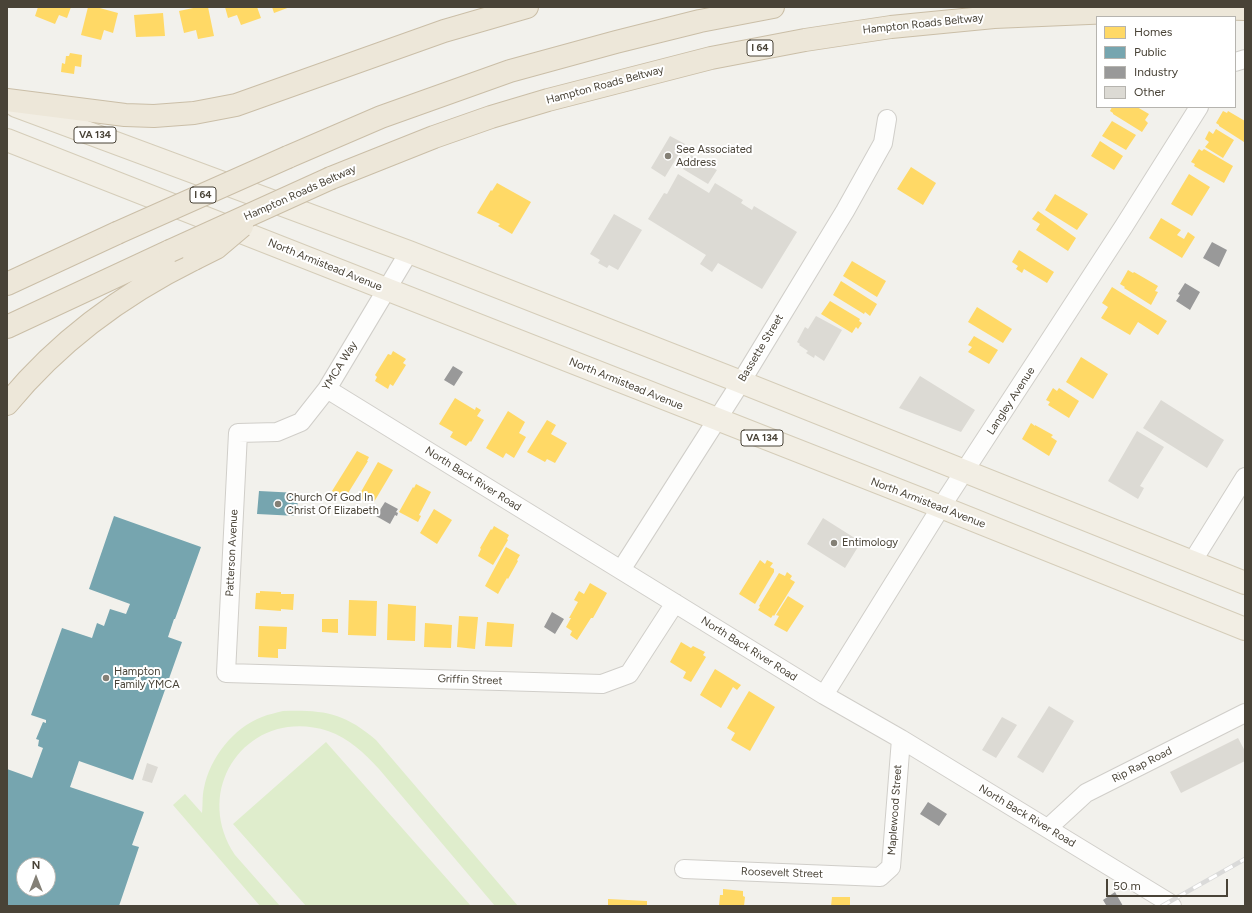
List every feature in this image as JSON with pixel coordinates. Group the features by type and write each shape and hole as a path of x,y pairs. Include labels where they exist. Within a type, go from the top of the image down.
{"highway":[{"path":"7,101 125,115 154,116 194,113 236,105 444,31 527,7"},
{"name":"I 64","path":"7,284 117,233 381,117 510,71 692,23 773,7"},
{"path":"1207,8 1245,18"},
{"name":"Hampton Roads Beltway","path":"7,327 331,178 434,138 491,117 548,100 711,58 805,40 898,26 994,16 1207,8 1245,9"},
{"path":"7,404 20,388 72,338 101,315 135,291 216,248 262,209"}],"main road":[{"name":"VA 134","path":"7,101 409,252 741,382 1245,583"},
{"name":"North Armistead Avenue","path":"7,140 716,420 941,507 1245,629"},
{"path":"7,152 66,163"}],"street":[{"name":"Langley Avenue","path":"824,695 941,507 1124,226 1198,108"},
{"name":"Bassette Street","path":"621,570 741,382 845,211 883,143 888,119"},
{"name":"YMCA Way","path":"238,433 277,432 301,422 327,389 409,252"},
{"name":"North Back River Road","path":"327,389 824,695 901,738 1168,902 1172,906"},
{"name":"Patterson Avenue","path":"226,673 238,433"},
{"path":"1192,562 1245,478"},
{"name":"Griffin Street","path":"226,673 602,684 630,674 675,603"},
{"name":"Rip Rap Road","path":"1048,828 1086,793 1245,713"},
{"name":"Maplewood Street","path":"880,877 890,866 901,738"},
{"name":"Roosevelt Street","path":"684,869 880,877"}],"green space":[{"path":"283,711 311,711 333,715 354,724 376,740 518,906 495,906 379,769 356,747 336,734 328,731 300,726 274,730 252,741 235,758 224,779 220,803 223,829 235,855 280,906 260,906 173,805 185,794 202,813 203,791 207,777 217,755 224,745 232,736 251,722"},
{"path":"326,742 471,906 306,906 233,824"}],"building: Homes":[{"path":"38,7 71,7 67,18 59,15 55,24 35,16"},
{"path":"88,7 96,7 118,13 113,33 104,30 101,40 81,35"},
{"path":"198,7 208,7 214,36 198,39 196,30 184,33 179,11"},
{"path":"225,7 257,7 261,18 241,25 237,15 228,18"},
{"path":"272,7 290,7 274,13"},
{"path":"163,13 165,36 136,37 134,15"},
{"path":"70,53 82,55 81,67 75,66 74,74 61,72 62,63 65,64 66,56 69,56"},
{"path":"1112,108 1139,108 1149,114 1145,120 1148,123 1142,132 1110,111"},
{"path":"1223,111 1227,113 1228,111 1245,121 1244,142 1216,123"},
{"path":"1112,121 1136,135 1126,150 1102,136"},
{"path":"1216,129 1234,140 1223,158 1205,147 1209,142 1205,139 1209,131 1213,134"},
{"path":"1100,141 1123,156 1114,170 1091,156"},
{"path":"1199,149 1202,151 1204,149 1233,166 1224,183 1194,166 1195,164 1191,162"},
{"path":"911,167 936,183 923,205 897,189"},
{"path":"1189,174 1210,187 1192,216 1171,204"},
{"path":"497,183 531,202 512,234 498,226 500,224 477,213"},
{"path":"1055,194 1088,214 1077,230 1045,210"},
{"path":"1038,211 1076,238 1068,251 1036,230 1040,224 1032,219"},
{"path":"1161,218 1181,230 1177,235 1184,239 1188,232 1195,237 1182,258 1149,238"},
{"path":"1019,250 1054,272 1047,283 1024,269 1022,273 1016,269 1018,266 1012,262"},
{"path":"852,261 886,281 877,297 843,276"},
{"path":"1128,270 1158,286 1155,291 1158,292 1151,305 1120,284"},
{"path":"841,281 877,304 870,316 865,312 864,314 833,295"},
{"path":"1112,287 1167,321 1158,335 1138,322 1130,335 1101,318 1108,307 1102,303"},
{"path":"830,301 860,319 859,321 862,323 858,329 856,327 852,333 821,314"},
{"path":"977,307 1012,329 1003,343 968,322"},
{"path":"974,336 998,350 989,364 968,352 972,347 968,345"},
{"path":"393,351 406,359 403,363 406,365 393,386 390,384 388,389 375,381 377,377 375,375 388,354 391,355"},
{"path":"1081,357 1108,374 1093,399 1066,382"},
{"path":"1053,388 1057,391 1059,388 1079,401 1069,418 1048,405 1050,402 1046,400"},
{"path":"455,398 475,410 476,407 481,410 477,416 484,420 471,442 470,441 466,446 450,437 453,432 439,424"},
{"path":"508,411 525,422 519,433 526,437 514,458 506,453 503,458 486,448"},
{"path":"547,420 556,425 551,434 567,443 555,463 547,459 545,462 527,452"},
{"path":"1031,423 1053,435 1051,437 1057,441 1049,456 1022,439"},
{"path":"357,451 369,457 368,461 345,498 332,491"},
{"path":"378,462 393,470 374,502 369,499 367,502 358,497"},
{"path":"416,484 431,492 419,515 421,516 418,522 399,512"},
{"path":"434,509 452,520 437,544 420,533"},
{"path":"494,526 509,535 508,540 493,565 478,556 481,549 480,548"},
{"path":"506,547 520,555 508,579 507,578 498,594 485,586"},
{"path":"760,560 765,564 767,560 773,563 770,567 774,569 774,572 755,604 739,594"},
{"path":"787,572 792,576 790,579 795,582 774,616 773,615 771,618 758,610 760,607 759,606 779,573 785,576"},
{"path":"590,583 607,593 593,618 591,618 577,640 570,635 572,631 566,627 578,602 574,600 579,591 584,594"},
{"path":"260,591 294,594 293,610 281,609 281,611 255,609 256,593 260,593"},
{"path":"788,596 804,606 787,632 774,625 779,616 776,615"},
{"path":"349,600 377,601 376,636 348,635"},
{"path":"388,604 416,606 415,641 387,640"},
{"path":"459,616 478,617 475,649 457,647"},
{"path":"322,619 338,619 338,633 322,632"},
{"path":"487,622 514,624 512,647 485,646"},
{"path":"425,623 452,625 451,648 424,647"},
{"path":"259,626 287,627 286,649 278,649 278,658 258,657"},
{"path":"681,642 691,648 693,646 705,652 703,655 706,657 691,682 683,678 686,672 670,662"},
{"path":"715,669 741,685 737,690 733,687 721,708 700,695"},
{"path":"749,691 775,707 750,751 731,740 735,733 727,728"},
{"path":"723,889 743,891 743,896 745,897 744,906 719,906 720,895 723,895"},
{"path":"832,897 850,897 850,906 831,906"},
{"path":"608,899 647,901 647,906 608,906"}],"building: Public":[{"name":"Church Of God In Christ Of Elizabeth","path":"259,491 298,493 297,516 257,514"},
{"name":"Hampton Family YMCA","path":"114,516 201,547 168,637 182,642 133,780 79,761 70,787 144,812 132,845 139,847 119,906 7,906 7,769 32,778 43,748 38,746 39,740 36,739 43,722 46,723 46,720 31,715 62,628 92,638 97,623 104,626 110,609 126,614 130,604 89,589"}],"building: Industry":[{"path":"1212,242 1227,250 1219,267 1203,258"},
{"path":"1185,283 1200,292 1190,310 1176,301 1180,295 1178,294"},
{"path":"453,366 463,372 454,386 444,380"},
{"path":"385,502 398,509 396,512 398,513 397,516 395,515 390,524 376,516"},
{"path":"552,612 564,619 555,634 544,627"},
{"path":"928,802 947,814 939,826 920,814"},
{"path":"1115,892 1123,906 1103,906 1106,905 1103,900"}],"building: Other":[{"name":"See Associated Address","path":"670,136 685,144 665,177 651,168"},
{"path":"691,155 717,170 708,184 683,169"},
{"path":"678,174 709,193 715,183 743,200 741,203 752,210 754,206 797,232 762,289 718,263 712,272 700,264 706,255 648,219 664,193 667,194"},
{"path":"614,214 642,230 618,270 609,265 607,268 598,263 600,260 590,254"},
{"path":"816,316 842,330 824,361 815,355 814,358 806,353 808,351 797,342 805,327 808,329"},
{"path":"920,376 975,410 961,432 899,408"},
{"path":"1161,400 1224,440 1207,468 1143,428"},
{"path":"1137,431 1164,447 1140,486 1144,488 1138,499 1108,481"},
{"name":"Entimology","path":"823,518 861,542 845,568 807,544"},
{"path":"1049,706 1074,721 1043,773 1017,757"},
{"path":"1002,717 1017,725 996,758 982,750"},
{"path":"1238,738 1245,751 1245,761 1181,793 1170,772"},
{"path":"147,763 158,767 152,783 142,780"}],"railway":[{"path":"1162,906 1245,859"}],"place":[{"name":"See Associated Address","path":"668,156"},
{"name":"Church Of God In Christ Of Elizabeth","path":"278,504"},
{"name":"Entimology","path":"834,543"},
{"name":"Hampton Family YMCA","path":"106,678"}]}
